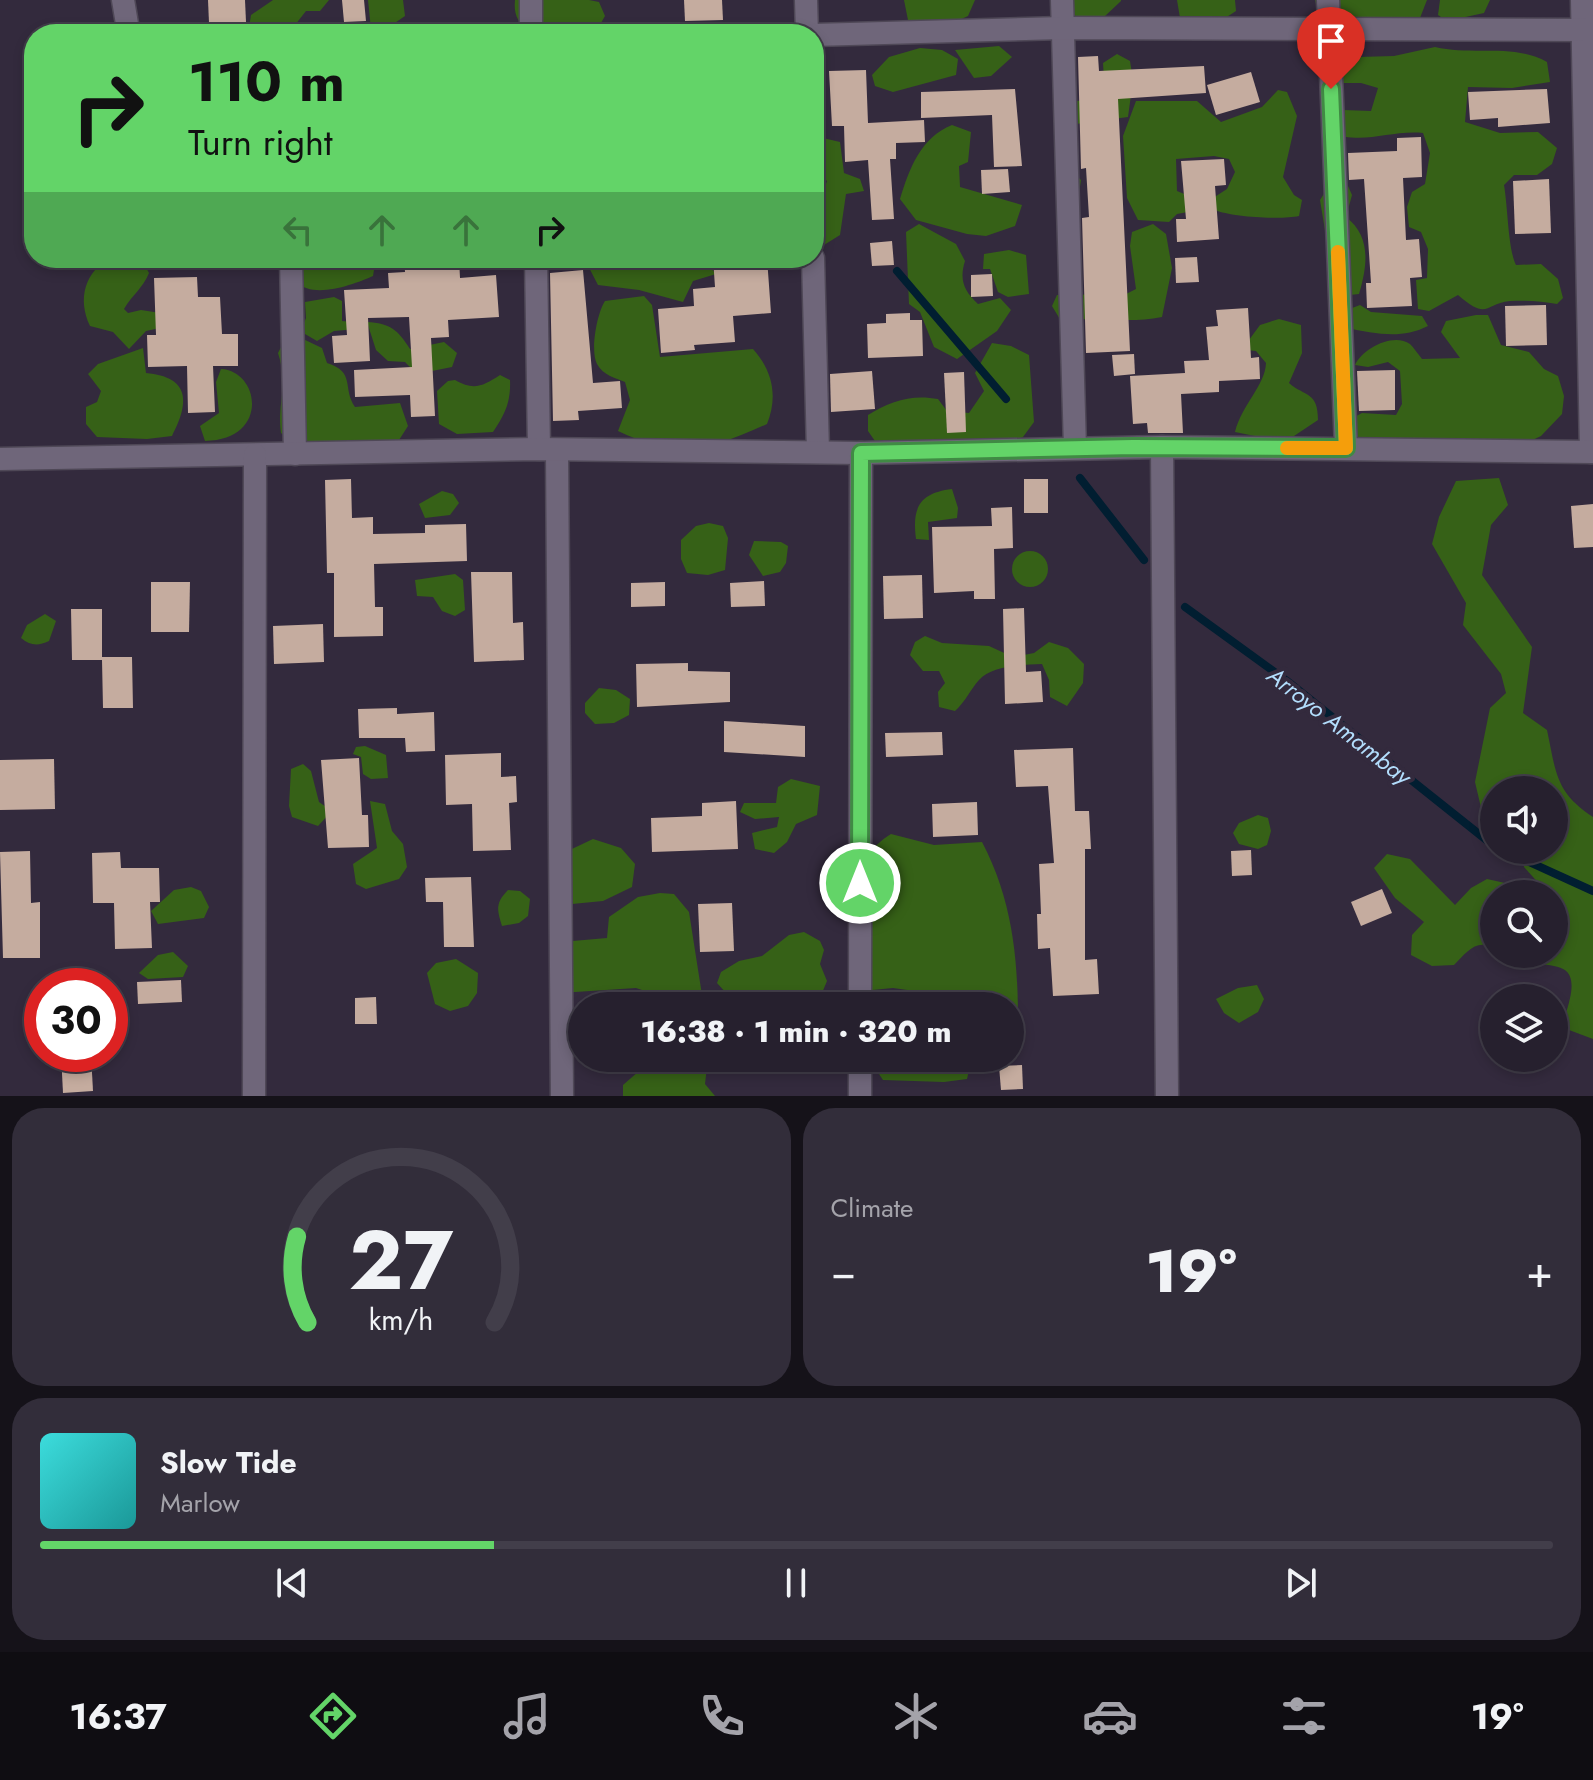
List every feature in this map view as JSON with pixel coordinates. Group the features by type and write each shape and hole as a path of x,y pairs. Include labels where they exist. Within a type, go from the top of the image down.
{"street":[{"path":"123,0 127,24"},
{"path":"531,0 531,24"},
{"path":"806,0 807,24"},
{"path":"1062,0 1075,448"},
{"path":"1328,0 1346,448"},
{"path":"0,459 548,451 861,453 1162,447 1592,452 1588,30 1582,0"},
{"path":"824,35 1062,28 1588,30"},
{"path":"291,268 295,454"},
{"path":"537,268 548,451 562,1096"},
{"path":"813,268 818,452"},
{"path":"1162,447 1167,1096"},
{"path":"860,992 861,453"},
{"path":"254,1096 255,455"},
{"path":"860,1072 860,1096"}],"green space":[{"path":"273,0 329,0 320,11 306,11 296,24 250,24 251,15"},
{"path":"368,0 403,0 405,16 393,24 370,24"},
{"path":"515,0 589,0 599,2 605,16 600,24 522,24 516,15"},
{"path":"904,0 975,0 968,16 940,29 908,20"},
{"path":"1052,0 1121,1 1104,17 1054,15"},
{"path":"1177,0 1235,0 1236,11 1219,22 1180,18"},
{"path":"1315,0 1427,0 1418,23 1364,26 1318,12"},
{"path":"1440,0 1490,0 1484,13 1447,21 1438,15"},
{"path":"999,46 1012,57 991,76 974,78 955,50"},
{"path":"1435,47 1507,51 1547,62 1550,82 1512,88 1468,87 1465,122 1500,133 1538,132 1557,148 1552,164 1537,175 1514,175 1504,185 1516,265 1541,264 1558,279 1563,298 1557,304 1510,301 1481,309 1458,295 1429,311 1418,309 1416,280 1427,278 1428,249 1421,232 1409,227 1407,207 1412,192 1425,184 1430,153 1423,133 1353,138 1329,132 1343,110 1371,111 1378,88 1361,83 1332,83 1329,70 1358,57 1394,56"},
{"path":"920,48 942,50 958,59 956,75 893,92 875,86 872,75 889,57"},
{"path":"1117,54 1130,61 1133,80 1128,117 1076,124 1070,169 1081,180 1078,200 1061,210 1057,207 1055,109 1064,102 1089,100 1104,80 1103,63"},
{"path":"1278,90 1287,92 1297,116 1283,177 1294,195 1302,200 1299,216 1256,217 1215,210 1213,198 1227,189 1235,172 1229,159 1214,156 1176,159 1177,191 1194,198 1193,211 1177,214 1169,222 1138,220 1127,198 1123,136 1136,101 1197,101 1221,122 1262,107"},
{"path":"952,125 971,132 968,162 959,166 960,187 1022,205 1015,226 986,236 967,234 916,220 900,199 912,166 924,146 941,130"},
{"path":"824,138 840,142 844,173 860,179 864,191 846,194 840,235 824,245 824,189 827,181 824,179"},
{"path":"1332,181 1348,186 1352,195 1346,217 1364,243 1365,263 1359,294 1350,295 1328,249 1320,200"},
{"path":"919,224 956,244 965,261 964,285 978,304 1000,298 1011,310 997,331 957,359 934,347 920,312 909,304 906,232"},
{"path":"1153,224 1166,234 1172,268 1162,317 1061,321 1052,306 1057,295 1126,294 1136,289 1130,246 1132,232"},
{"path":"1009,250 1026,255 1029,294 1008,297 998,292 990,269 983,269 984,254"},
{"path":"146,268 149,273 144,283 124,309 128,313 141,310 167,314 169,326 146,331 129,349 113,332 90,326 84,296 95,270"},
{"path":"291,268 374,268 373,276 323,290 304,287"},
{"path":"589,268 711,268 716,274 693,281 683,302 639,290 598,285"},
{"path":"644,296 652,305 660,357 753,349 765,366 772,385 772,404 767,424 728,440 693,448 658,445 618,431 630,400 625,382 606,373 597,364 594,342 597,323 605,301"},
{"path":"334,297 342,301 342,321 353,322 357,329 334,331 317,341 305,334 302,328 306,318 305,302"},
{"path":"1360,305 1371,312 1422,316 1428,326 1397,334 1346,328 1347,310"},
{"path":"1488,315 1501,345 1529,352 1544,369 1558,376 1564,396 1562,414 1541,436 1513,449 1356,447 1347,421 1362,413 1396,415 1402,404 1400,371 1388,362 1368,367 1355,365 1364,353 1379,344 1395,340 1410,344 1422,359 1460,358 1441,332 1446,321"},
{"path":"1279,319 1301,325 1302,353 1289,383 1313,399 1318,420 1285,442 1235,432 1262,380 1266,363 1256,351 1246,350 1246,344 1260,325"},
{"path":"367,322 393,329 410,349 444,342 457,353 452,367 417,374 405,362 388,361 376,350"},
{"path":"301,338 322,348 327,363 342,371 355,407 400,403 408,426 399,440 293,443 281,433 283,376 278,353 284,341"},
{"path":"992,343 1011,346 1029,355 1034,422 1023,437 997,446 877,444 868,431 868,415 893,402 919,397 938,399 947,411 969,413 984,391 975,373"},
{"path":"143,348 146,373 171,380 182,393 182,412 172,436 147,439 97,437 86,424 86,407 97,402 101,391 88,374 98,364"},
{"path":"221,369 234,373 244,381 252,405 249,418 240,430 226,438 205,441 200,426 219,413 216,382"},
{"path":"500,375 510,380 509,395 504,413 493,432 457,434 439,424 437,391 448,381 478,386"},
{"path":"1499,478 1508,505 1491,525 1482,575 1532,647 1523,713 1547,730 1558,776 1480,776 1480,803 1475,782 1490,708 1506,693 1501,674 1463,625 1466,603 1432,544 1439,517 1456,481"},
{"path":"952,489 958,508 957,518 928,522 929,540 916,539 915,519 920,504 932,494"},
{"path":"442,491 453,494 459,503 450,515 425,518 419,504"},
{"path":"709,523 723,526 728,538 725,570 708,575 687,573 681,559 681,540 696,526"},
{"path":"754,541 781,542 788,546 786,563 780,572 763,576 749,555"},
{"path":"1030,551 1043,556 1048,569 1043,582 1030,587 1017,582 1012,569 1017,556"},
{"path":"455,574 463,580 465,610 455,616 442,611 433,597 417,596 415,580"},
{"path":"45,614 56,621 49,641 35,644 21,638 27,625"},
{"path":"925,636 942,643 989,646 1013,657 1034,653 1049,642 1068,648 1084,664 1083,683 1067,706 1050,697 1049,680 1042,664 1009,667 985,675 955,711 939,707 938,692 945,683 939,671 923,671 910,655 915,642"},
{"path":"599,688 616,690 630,699 629,715 614,723 595,724 585,713 585,703"},
{"path":"365,746 386,755 388,778 371,779 363,774 361,757 353,754 356,747"},
{"path":"303,764 311,771 319,802 332,811 318,826 292,817 289,806 291,769"},
{"path":"791,779 820,786 817,815 796,824 787,842 774,853 755,849 752,833 777,827 779,817 755,819 740,812 744,803 776,803 778,787"},
{"path":"1568,795 1593,817 1593,1039 1568,1030 1572,983 1568,973 1560,968 1568,968 1568,880 1536,880 1524,864 1568,864"},
{"path":"370,801 385,804 392,831 403,844 407,867 399,879 366,889 356,884 353,864 377,848"},
{"path":"1258,815 1268,818 1271,831 1267,845 1258,849 1239,844 1233,833 1239,823"},
{"path":"891,834 934,845 982,842 1007,907 1015,951 1017,992 922,992 893,988 862,991 860,951 872,931 863,876 869,854"},
{"path":"593,839 621,848 635,864 632,887 603,901 572,904 557,888 557,856"},
{"path":"1387,854 1410,859 1455,905 1480,883 1480,945 1467,952 1454,965 1432,966 1411,955 1412,935 1424,922 1395,898 1374,868"},
{"path":"191,887 201,891 209,907 204,918 158,924 151,911 174,890"},
{"path":"508,890 520,891 530,899 528,916 519,923 502,926 498,907"},
{"path":"674,894 689,912 702,992 648,992 636,988 560,993 561,942 607,938 609,917 638,897"},
{"path":"804,932 820,941 824,950 820,964 827,981 822,992 725,992 717,983 721,972 739,961 762,956 789,935"},
{"path":"173,952 188,966 183,977 148,979 139,973 158,955"},
{"path":"456,959 478,973 477,993 468,1006 450,1011 435,1004 427,973 436,963"},
{"path":"1257,985 1264,999 1258,1012 1239,1023 1224,1013 1216,999 1238,988"},
{"path":"638,1072 706,1072 705,1084 715,1096 623,1096 623,1085"},
{"path":"878,1072 969,1072 967,1079 944,1082 883,1080"}],"building":[{"path":"208,0 245,0 246,22 209,23"},
{"path":"342,0 364,0 366,21 344,22"},
{"path":"684,0 722,0 723,20 685,21"},
{"path":"1098,56 1099,71 1204,66 1206,93 1118,99 1130,351 1086,353 1082,218 1089,217 1086,168 1081,169 1078,57"},
{"path":"866,70 868,123 924,120 925,142 896,143 896,159 890,159 894,219 872,220 868,160 845,162 844,126 832,126 829,71"},
{"path":"1251,72 1260,102 1216,115 1207,85"},
{"path":"1015,89 1022,166 994,167 992,115 921,118 921,92"},
{"path":"1547,89 1550,123 1498,127 1498,118 1470,120 1468,92"},
{"path":"1421,137 1422,177 1403,178 1406,240 1419,239 1422,277 1410,278 1412,306 1367,308 1366,283 1371,283 1364,179 1349,180 1348,153 1397,151 1397,138"},
{"path":"1224,159 1226,185 1215,186 1219,239 1177,242 1176,219 1186,219 1181,161"},
{"path":"1008,169 1010,192 982,194 981,170"},
{"path":"1549,179 1551,233 1515,234 1513,181"},
{"path":"892,241 894,265 872,266 870,243"},
{"path":"1197,257 1199,282 1176,283 1175,258"},
{"path":"405,268 460,268 460,278 496,275 499,317 448,320 449,337 431,338 435,416 411,417 410,395 355,397 354,370 412,367 409,317 368,318 370,361 334,363 332,336 347,335 344,290 389,288 388,273 405,272"},
{"path":"714,268 768,268 771,313 733,316 735,342 694,345 695,350 661,353 658,309 694,306 693,289 715,287"},
{"path":"583,270 593,383 620,381 622,408 578,411 579,420 553,421 550,273"},
{"path":"992,274 993,296 971,297 971,275"},
{"path":"197,277 198,297 220,297 222,334 238,334 238,366 213,366 215,412 188,413 187,366 148,367 147,335 156,335 154,278"},
{"path":"1546,305 1547,345 1506,346 1505,306"},
{"path":"1248,308 1251,358 1259,357 1260,379 1219,381 1219,392 1181,394 1183,433 1148,433 1147,423 1133,424 1130,376 1185,373 1184,361 1209,360 1206,327 1218,326 1216,310"},
{"path":"910,313 910,320 922,320 923,356 868,358 867,324 886,323 886,314"},
{"path":"1134,354 1135,374 1114,376 1112,355"},
{"path":"1395,370 1395,410 1359,411 1357,371"},
{"path":"872,371 875,409 831,412 830,374"},
{"path":"964,372 966,432 947,433 944,373"},
{"path":"351,479 352,518 373,517 373,534 425,533 425,525 466,524 467,561 374,564 375,607 383,607 383,636 334,637 334,573 327,573 325,480"},
{"path":"1024,479 1048,479 1048,513 1024,513"},
{"path":"1593,504 1593,547 1574,548 1571,506"},
{"path":"1012,507 1013,548 994,549 995,599 974,599 974,591 934,593 932,527 992,526 991,508"},
{"path":"471,572 512,572 513,623 523,622 524,660 474,662"},
{"path":"922,575 923,618 884,619 883,576"},
{"path":"764,581 765,606 731,607 730,583"},
{"path":"151,582 190,582 189,632 151,632"},
{"path":"665,582 665,606 631,607 631,583"},
{"path":"1024,608 1026,672 1041,671 1043,702 1005,704 1003,609"},
{"path":"71,609 102,609 102,657 132,657 133,708 103,708 102,660 72,660"},
{"path":"323,624 324,662 274,664 273,626"},
{"path":"688,663 688,671 730,672 730,702 637,707 636,664"},
{"path":"397,708 397,714 434,712 435,751 406,752 405,738 359,738 358,709"},
{"path":"724,721 805,726 805,757 724,752"},
{"path":"942,732 943,755 886,757 885,733"},
{"path":"1073,748 1075,811 1089,811 1091,849 1085,849 1085,960 1097,959 1099,994 1053,996 1050,948 1038,949 1037,914 1041,914 1039,864 1054,863 1048,786 1016,787 1014,750"},
{"path":"501,753 501,777 516,776 517,802 509,803 511,850 473,851 472,804 446,805 445,755"},
{"path":"359,758 362,815 368,815 369,847 328,848 321,760"},
{"path":"54,759 55,809 0,810 0,760"},
{"path":"736,801 738,849 652,852 651,818 702,816 702,803"},
{"path":"977,802 978,835 933,837 932,804"},
{"path":"1251,850 1252,875 1232,876 1231,851"},
{"path":"30,851 31,903 40,902 40,958 3,958 0,852"},
{"path":"120,852 121,868 159,868 160,902 150,902 152,948 115,949 114,903 93,903 92,853"},
{"path":"471,877 474,947 444,947 443,902 426,902 425,878"},
{"path":"1382,889 1392,913 1361,926 1351,902"},
{"path":"732,903 734,951 700,952 698,904"},
{"path":"181,980 182,1002 138,1004 137,982"},
{"path":"376,997 377,1024 355,1024 355,998"},
{"path":"62,1072 92,1072 93,1091 63,1093"},
{"path":"1000,1072 1022,1072 1023,1089 1001,1090"}],"waterway":[{"name":"Arroyo Amambay","path":"897,271 1006,399"},
{"name":"Arroyo Amambay","path":"1080,478 1144,560"},
{"name":"Arroyo Amambay","path":"1185,607 1287,681 1480,835"},
{"name":"Arroyo Amambay","path":"1534,864 1593,891"}],"slow traffic":[{"path":"1287,448 1346,448 1338,252"}],"route":[{"path":"860,883 861,453 1133,447 1346,448 1331,89"}]}
